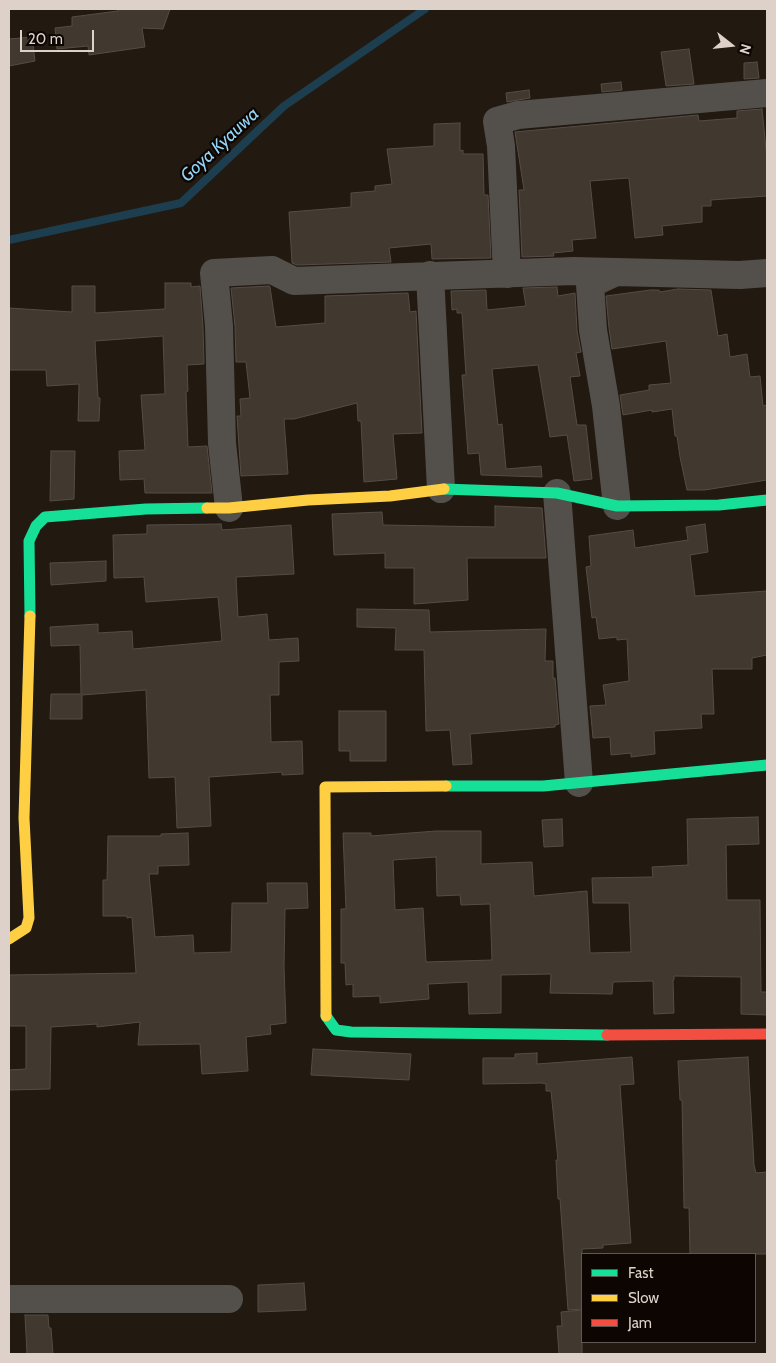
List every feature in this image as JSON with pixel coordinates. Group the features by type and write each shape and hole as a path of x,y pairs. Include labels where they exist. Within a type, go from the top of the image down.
{"street":[{"path":"507,274 501,146 497,121 518,115 767,93"},
{"path":"228,508 222,443 218,326 214,273 272,270 294,281 574,271 740,275 767,273"},
{"path":"616,272 590,284 593,330 606,406 617,506"},
{"path":"430,275 442,489"},
{"path":"9,938 26,928 29,918 24,818 30,620 29,541 36,526 45,517 146,509 228,508 308,500 390,496 442,489 557,493 617,506 718,505 767,500"},
{"path":"557,493 579,784"},
{"path":"767,765 543,786 326,786 326,1017 336,1030 351,1032 616,1035 767,1034"},
{"path":"9,1299 229,1299"}],"building":[{"path":"118,9 170,9 163,29 142,28 145,47 89,55 88,46 57,49 55,28 72,26 72,17 118,11"},
{"path":"32,37 35,61 9,66 9,39"},
{"path":"689,49 694,84 666,86 661,52"},
{"path":"757,62 759,78 744,79 744,63"},
{"path":"621,82 622,90 602,92 601,84"},
{"path":"529,90 530,98 507,102 506,93"},
{"path":"762,109 767,159 767,196 711,200 711,206 702,206 702,222 662,226 663,235 635,238 629,179 590,181 596,238 572,240 573,251 553,253 554,256 522,257 519,190 524,190 515,132 698,115 699,121 737,118 737,111"},
{"path":"460,123 460,151 463,150 463,154 483,154 484,195 488,195 491,258 432,259 431,244 389,248 391,262 297,265 292,263 289,212 351,207 351,193 375,191 375,186 392,184 387,149 434,146 434,124"},
{"path":"165,283 191,283 191,287 200,286 204,364 187,365 188,447 207,446 212,493 145,493 144,479 120,480 119,451 145,450 141,395 165,394 163,336 95,341 98,398 100,398 99,421 78,421 79,384 47,386 46,370 9,370 9,308 72,312 72,286 95,286 95,313 165,309"},
{"path":"269,286 276,327 325,323 325,296 408,293 410,312 416,311 422,433 393,434 397,479 364,482 361,421 358,421 357,403 294,419 284,419 288,474 241,476 237,416 241,416 240,399 250,398 246,362 236,362 231,288"},
{"path":"557,287 558,296 575,293 577,331 581,352 576,353 580,376 570,377 577,425 586,425 592,479 574,481 567,435 550,437 538,365 492,369 498,425 502,424 506,469 541,466 542,477 481,475 479,453 468,454 462,375 466,375 462,313 457,313 457,309 452,310 451,291 486,290 487,310 526,306 523,288"},
{"path":"678,289 711,290 718,336 727,334 730,357 747,354 750,377 760,376 763,406 767,405 767,480 705,490 687,490 677,436 675,436 672,409 623,415 620,395 649,390 649,385 671,383 666,341 612,349 606,296 650,290 659,290 660,292"},
{"path":"51,451 75,451 74,499 50,501"},
{"path":"495,506 542,508 546,558 467,558 468,600 414,604 414,568 385,568 385,553 334,555 332,514 382,512 383,525 495,527"},
{"path":"221,524 222,530 291,525 294,574 236,577 238,617 267,614 269,640 298,638 299,661 279,662 279,695 270,695 271,742 302,741 303,774 282,775 282,772 209,777 211,826 177,828 175,777 149,778 146,690 82,695 82,719 50,719 51,694 81,694 80,645 51,646 50,627 98,624 98,633 132,631 133,649 222,641 218,597 146,602 144,577 114,578 113,535 147,534 147,525"},
{"path":"705,524 708,552 690,555 695,596 767,591 767,655 752,658 752,669 712,669 714,714 701,714 702,728 654,731 655,754 631,757 631,753 611,755 610,737 593,738 590,706 606,705 603,685 629,681 627,639 617,640 617,637 599,639 596,617 592,618 586,567 591,566 589,536 633,530 635,548 688,540 686,527"},
{"path":"106,561 106,581 51,585 50,563"},
{"path":"357,609 429,610 430,632 546,629 545,661 553,661 553,678 555,678 559,724 555,725 555,727 470,734 472,764 453,765 450,730 426,731 424,650 395,650 396,628 357,627"},
{"path":"339,711 386,711 386,761 350,761 350,751 339,751"},
{"path":"758,817 759,844 726,845 727,900 760,900 761,992 767,992 767,1015 741,1014 741,977 674,976 674,1013 654,1014 653,981 613,982 612,994 550,993 551,974 501,975 501,1013 469,1014 468,982 428,984 429,999 380,1003 380,996 353,997 353,984 346,985 345,963 341,963 341,909 346,909 343,833 371,833 371,836 436,831 481,831 481,864 532,862 534,896 587,891 590,953 631,952 629,903 593,903 592,878 653,877 652,867 688,865 687,819","holes":["436,857 437,896 460,895 461,905 490,904 492,960 426,962 423,908 395,910 393,860"]},
{"path":"562,819 563,846 544,847 542,820"},
{"path":"188,833 189,865 158,866 158,874 149,874 155,937 193,935 194,953 231,952 232,903 268,903 267,883 307,883 308,908 285,909 284,967 286,1023 270,1025 271,1034 246,1037 248,1071 202,1074 200,1044 138,1045 140,1022 97,1027 97,1024 51,1027 50,1089 9,1090 9,1070 26,1069 26,1026 9,1026 9,975 136,973 132,917 103,916 103,880 107,880 108,836 161,836 161,834"},
{"path":"313,1049 411,1054 409,1080 311,1075"},
{"path":"537,1053 537,1064 632,1057 634,1084 620,1085 631,1243 603,1245 603,1248 582,1249 581,1309 568,1310 560,1199 558,1199 556,1160 558,1160 551,1091 546,1091 546,1084 542,1083 483,1084 483,1058 515,1058 515,1054"},
{"path":"748,1057 754,1165 756,1173 767,1172 767,1254 690,1253 689,1208 684,1208 682,1100 680,1100 678,1061"},
{"path":"304,1283 306,1310 258,1312 258,1285"},
{"path":"581,1310 582,1354 559,1354 557,1326 562,1326 561,1312"},
{"path":"25,1315 48,1315 53,1354 27,1354"}],"waterway":[{"name":"Goya Kyauwa","path":"9,240 181,203 284,106 425,9"}],"traffic: fast":[{"path":"444,489 557,493 617,506 719,505 767,500"},
{"path":"30,616 29,541 36,526 45,517 146,509 207,508"},
{"path":"446,786 543,786 767,765"},
{"path":"326,1016 336,1030 351,1032 607,1035"}],"traffic: slow":[{"path":"207,508 390,496 444,489"},
{"path":"9,939 26,928 29,918 24,818 30,616"},
{"path":"326,1016 325,787 446,786"}],"traffic: jam":[{"path":"607,1035 767,1034"}]}
